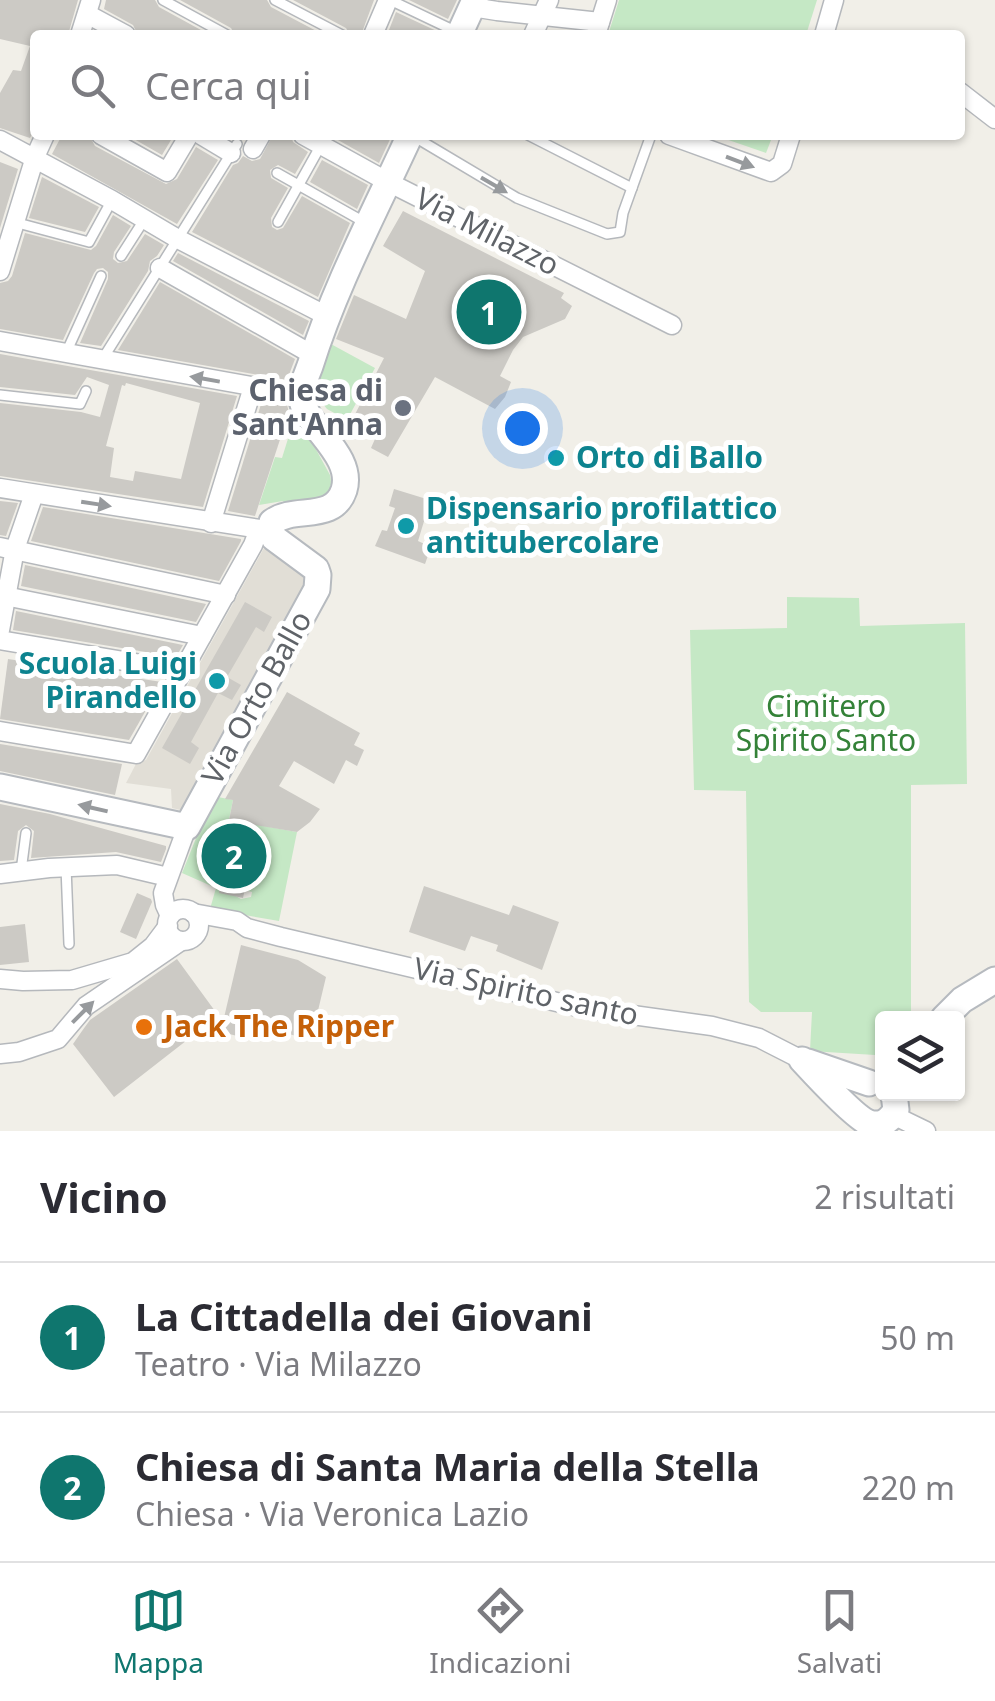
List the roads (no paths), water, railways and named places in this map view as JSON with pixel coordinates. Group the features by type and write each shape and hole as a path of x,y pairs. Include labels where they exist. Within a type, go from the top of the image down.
{"street":[{"path":"375,30 389,0"},
{"path":"461,30 473,3 546,8 598,28 607,0"},
{"path":"831,30 834,0"},
{"path":"89,7 119,30"},
{"path":"965,96 995,119"},
{"path":"0,140 327,316"},
{"path":"0,270 42,140"},
{"path":"110,140 167,172 185,140"},
{"name":"Via Milazzo","path":"312,140 672,326"},
{"path":"0,731 136,754 265,530 278,517 324,511 336,502 344,488 344,468 301,395 327,316 408,140"},
{"path":"682,140 766,172 779,168 789,140"},
{"path":"160,268 313,356"},
{"path":"0,341 301,395"},
{"path":"210,522 252,387"},
{"path":"0,488 265,530"},
{"path":"0,630 6,596 7,548 34,494"},
{"name":"Via Orto Ballo","path":"187,827 318,589 316,569 265,530"},
{"path":"7,548 226,595"},
{"path":"6,596 202,636"},
{"path":"0,640 183,671"},
{"path":"0,787 187,827 170,872 183,924"},
{"path":"0,874 117,865 170,872"},
{"name":"Via Spirito santo","path":"183,924 237,921 247,928 582,1008 712,1026 759,1038 882,1104"},
{"path":"0,978 72,980 133,962 183,924"},
{"path":"0,1054 58,1039 86,1006 183,924"},
{"path":"951,1011 995,980"},
{"path":"882,1104 926,1131"}],"lane":[{"path":"164,0 218,30"},
{"path":"275,0 332,30"},
{"path":"389,0 451,30"},
{"path":"418,140 516,198 607,234 620,232 649,140"},
{"path":"538,140 632,188"},
{"path":"102,360 178,239 246,145"},
{"path":"278,222 320,145"},
{"path":"277,173 369,224"},
{"path":"14,222 89,242 112,200"},
{"path":"121,256 144,219"},
{"path":"66,354 101,276"},
{"path":"0,395 80,404 86,392"},
{"path":"22,870 26,833"},
{"path":"66,867 68,944"}],"place":[{"name":"La Cittadella dei Giovani","path":"489,312"},
{"name":"Chiesa di Sant'Anna","path":"403,408"},
{"name":"Orto di Ballo","path":"556,458"},
{"name":"Dispensario profilattico antitubercolare","path":"406,526"},
{"name":"Scuola Luigi Pirandello","path":"217,681"},
{"name":"Chiesa di Santa Maria della Stella","path":"234,856"},
{"name":"Jack The Ripper","path":"144,1027"}],"park label":[{"name":"Cimitero Spirito Santo","path":"826,724"}]}
